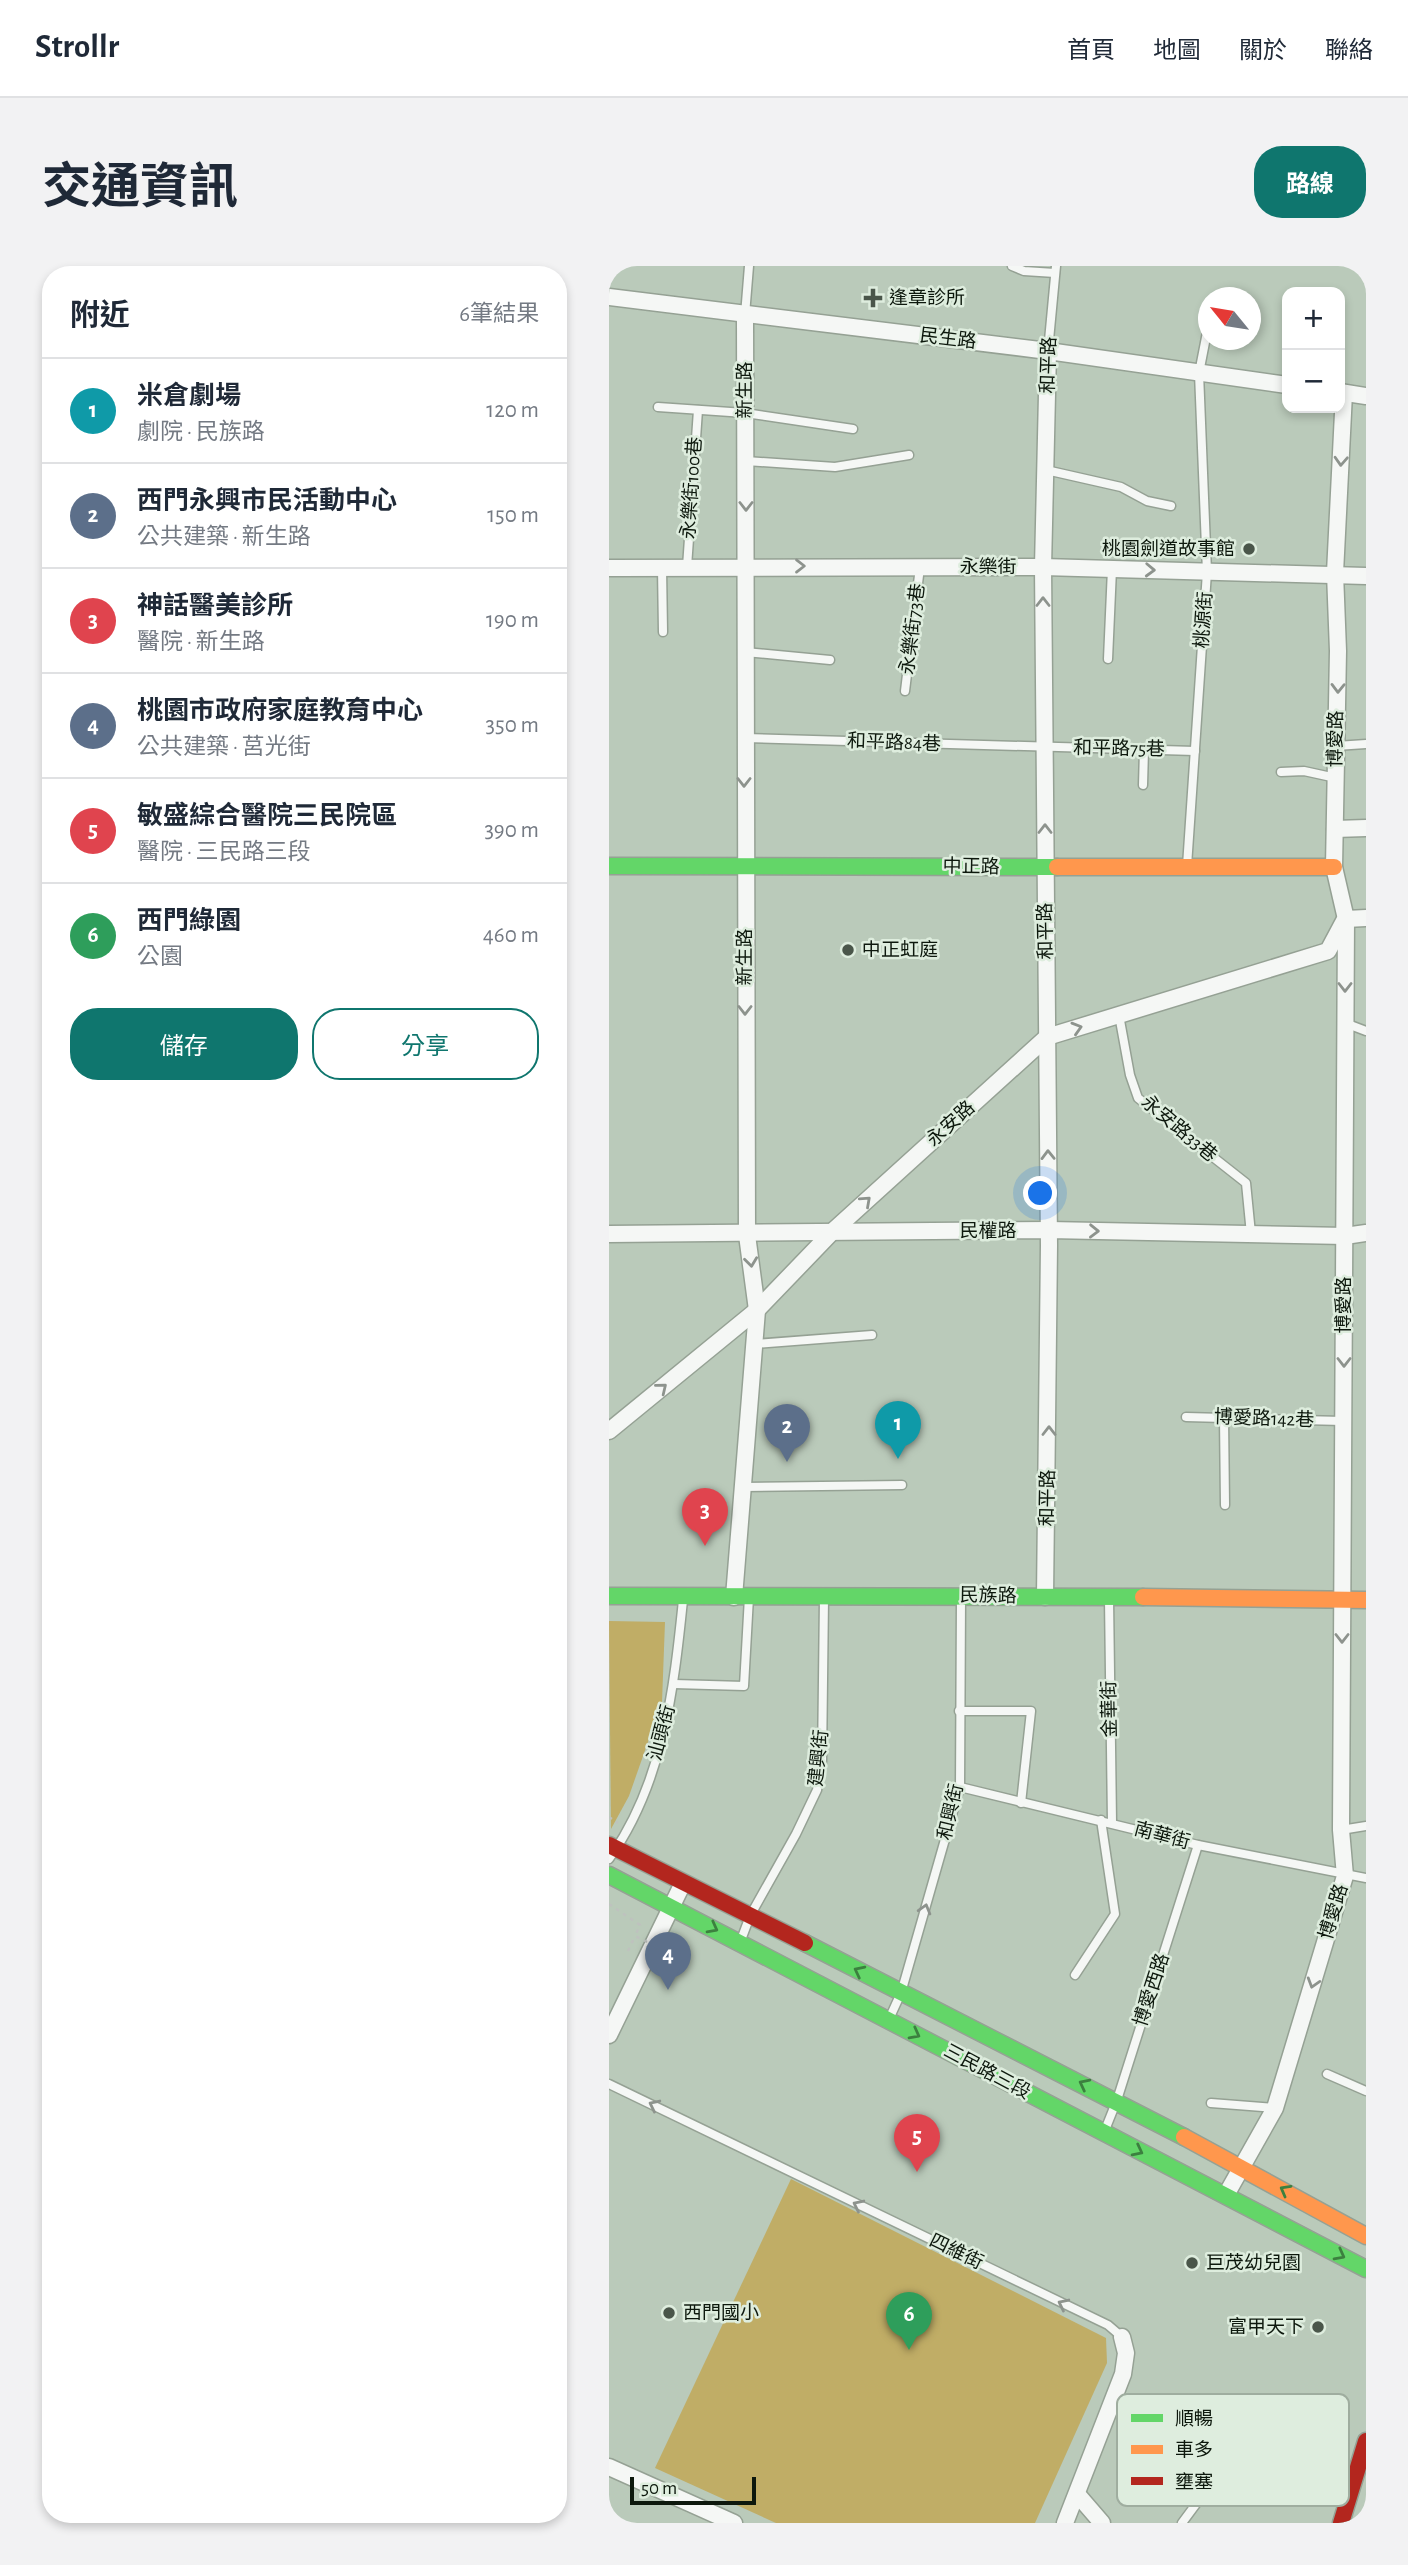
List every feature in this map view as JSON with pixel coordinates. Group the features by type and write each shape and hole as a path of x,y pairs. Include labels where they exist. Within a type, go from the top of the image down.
{"main road":[{"name":"中正路","path":"609,866 1334,867"},
{"name":"民族路","path":"609,1596 824,1598 961,1595 1366,1600"},
{"name":"三民路三段","path":"612,1851 750,1916 1117,2101 1242,2166 1366,2236"},
{"name":"三民路三段","path":"609,1875 1366,2269"},
{"path":"1349,2497 1366,2441"},
{"path":"1341,2523 1346,2506"}],"street":[{"name":"民生路","path":"609,297 1048,351 1282,384"},
{"name":"新生路","path":"742,1597 744,1487 757,1310 747,1235 744,865 745,315"},
{"name":"和平路","path":"1045,1597 1049,1230 1043,567 1048,351"},
{"path":"1345,392 1366,396"},
{"name":"博愛路","path":"1226,2195 1275,2108 1345,1876 1341,1830 1346,919 1334,867 1338,651 1335,573 1341,413"},
{"name":"永樂街","path":"609,568 1043,567 1335,573 1366,576"},
{"path":"1335,829 1366,828"},
{"path":"1346,919 1366,919"},
{"name":"永安路","path":"609,1431 757,1310 834,1231 1047,1037 1328,951 1346,919"},
{"name":"民權路","path":"609,1234 747,1235 834,1231 1049,1230 1345,1236 1366,1233"},
{"path":"609,2035 683,1883"},
{"name":"四維街","path":"1068,2521 1123,2374 1126,2353 1122,2337"},
{"path":"609,2467 734,2523"},
{"path":"1077,2494 1102,2523"}],"lane":[{"path":"745,315 748,266"},
{"path":"1012,266 1024,271 1056,270"},
{"name":"和平路","path":"1048,351 1056,270"},
{"name":"桃源街","path":"1187,866 1207,572 1199,373 1204,350"},
{"path":"658,407 745,413 853,429"},
{"name":"永樂街100巷","path":"687,567 698,410"},
{"path":"746,461 835,467 909,455"},
{"path":"1046,470 1121,486 1147,501 1171,506"},
{"name":"永樂街73巷","path":"905,691 921,567"},
{"path":"662,568 663,632"},
{"path":"1108,659 1112,569"},
{"path":"745,652 830,660"},
{"name":"和平路84巷","path":"745,738 1044,747"},
{"path":"1336,746 1366,744"},
{"name":"和平路75巷","path":"1044,747 1195,751"},
{"path":"1143,785 1144,750"},
{"path":"1281,772 1304,771 1336,778"},
{"name":"永安路33巷","path":"1119,1015 1130,1075 1138,1098 1245,1183 1251,1234"},
{"path":"1345,1023 1366,1031"},
{"path":"754,1344 872,1335"},
{"name":"博愛路142巷","path":"1185,1417 1343,1421"},
{"path":"1224,1418 1226,1505"},
{"path":"744,1487 902,1485"},
{"name":"和興街","path":"889,2020 901,1993 960,1787 961,1595"},
{"name":"金華街","path":"1109,1596 1112,1822"},
{"name":"汕頭街","path":"612,1851 637,1812 649,1779 674,1684 683,1597"},
{"path":"674,1684 744,1686 742,1597"},
{"name":"建興街","path":"740,1942 750,1916 796,1834 817,1790 822,1761 824,1598"},
{"path":"959,1711 1031,1711 1021,1803"},
{"name":"南華街","path":"960,1787 1198,1845 1366,1878"},
{"path":"1075,1975 1115,1914 1101,1820"},
{"path":"1341,1830 1366,1826"},
{"name":"博愛西路","path":"1103,2133 1117,2101 1198,1845"},
{"path":"1327,2074 1366,2091"},
{"name":"四維街","path":"609,2084 1108,2325 1122,2337"},
{"path":"1211,2104 1275,2108"},
{"path":"1182,2523 1195,2506"}],"path":[{"path":"609,1818 621,1825"},
{"path":"609,1904 640,1925 628,1951"},
{"path":"635,1936 675,1956 668,1972"}],"shaded area":[{"path":"609,1621 665,1622 662,1702 629,1796 611,1829"},
{"path":"791,2179 1106,2338 1107,2363 1035,2523 776,2523 655,2468"}],"traffic: fast":[{"path":"609,866 1057,867"},
{"path":"609,1596 1143,1597"},
{"path":"609,1875 1366,2269"},
{"path":"805,1943 1184,2137"}],"traffic: slow":[{"path":"1057,867 1334,867"},
{"path":"1143,1597 1366,1600"},
{"path":"1184,2137 1366,2236"}],"traffic: jam":[{"path":"609,1845 805,1943"},
{"path":"1349,2497 1366,2441"},
{"path":"1341,2523 1346,2506"}],"place":[{"name":"逢章診所","path":"873,298"},
{"name":"桃園劍道故事館","path":"1249,549"},
{"name":"中正虹庭","path":"848,950"},
{"name":"米倉劇場","path":"898,1459"},
{"name":"西門永興市民活動中心","path":"787,1462"},
{"name":"神話醫美診所","path":"705,1546"},
{"name":"桃園市政府家庭教育中心","path":"668,1990"},
{"name":"敏盛綜合醫院三民院區","path":"917,2172"},
{"name":"巨茂幼兒園","path":"1192,2263"},
{"name":"西門國小","path":"669,2313"},
{"name":"富甲天下","path":"1318,2327"},
{"name":"西門綠園","path":"909,2350"}]}
